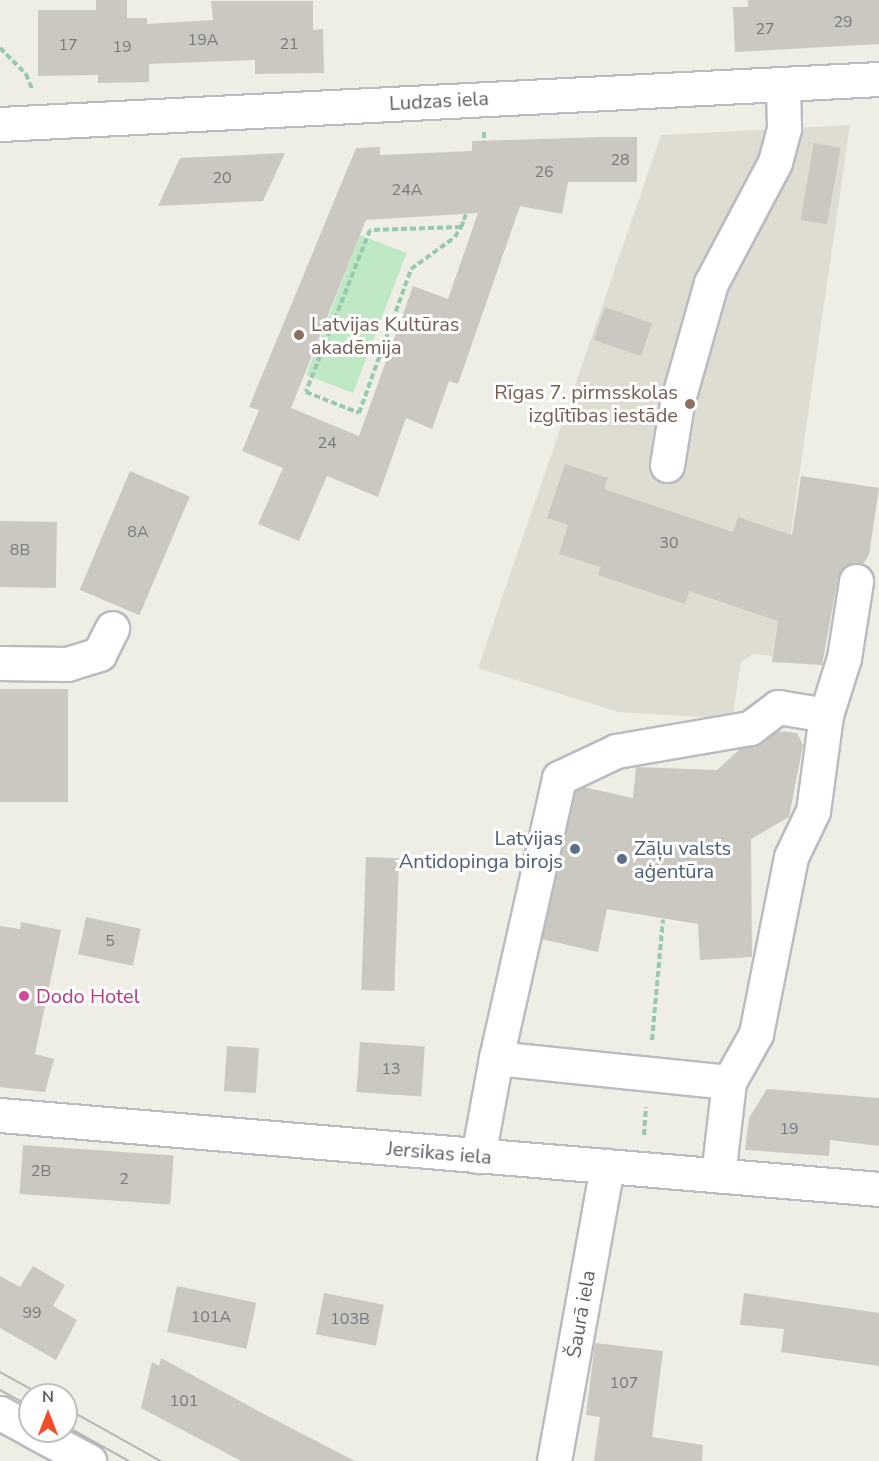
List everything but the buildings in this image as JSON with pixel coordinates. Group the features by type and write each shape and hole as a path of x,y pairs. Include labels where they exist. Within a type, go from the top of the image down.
{"street":[{"name":"Ludzas iela","path":"0,124 879,79"},
{"path":"667,465 684,371 711,283 775,162 784,129 783,84"},
{"path":"718,1175 729,1082 756,1034 791,856 813,812 826,715 844,658 856,581"},
{"path":"0,663 67,664 99,654 112,628"},
{"path":"478,1156 496,1058 559,778 615,751 750,728 778,707 826,715"},
{"path":"496,1058 729,1082"},
{"name":"Jersikas iela","path":"0,1115 879,1189"},
{"name":"Šaurā iela","path":"554,1461 607,1166"},
{"path":"0,1413 18,1423"},
{"path":"55,1443 89,1461"}],"path":[{"path":"0,48 26,74 35,97"},
{"path":"461,226 370,230 306,392 359,413 411,269 435,255 461,226 466,214"}],"shaded area":[{"name":"Rīgas 7. pirmsskolas izglītības iestāde","path":"850,125 773,656 753,654 741,662 732,719 618,712 478,668 661,135"}],"green space":[{"path":"360,235 407,253 353,393 306,375"}],"tram line":[{"path":"0,1372 20,1383"},
{"path":"0,1390 18,1400"},
{"path":"78,1415 161,1461"},
{"path":"78,1433 129,1461"}],"place":[{"name":"Latvijas Kultūras akadēmija","path":"299,335"},
{"name":"Rīgas 7. pirmsskolas izglītības iestāde","path":"690,404"},
{"name":"Latvijas Antidopinga birojs","path":"575,849"},
{"name":"Zāļu valsts aģentūra","path":"622,859"},
{"name":"Dodo Hotel","path":"24,996"}]}
